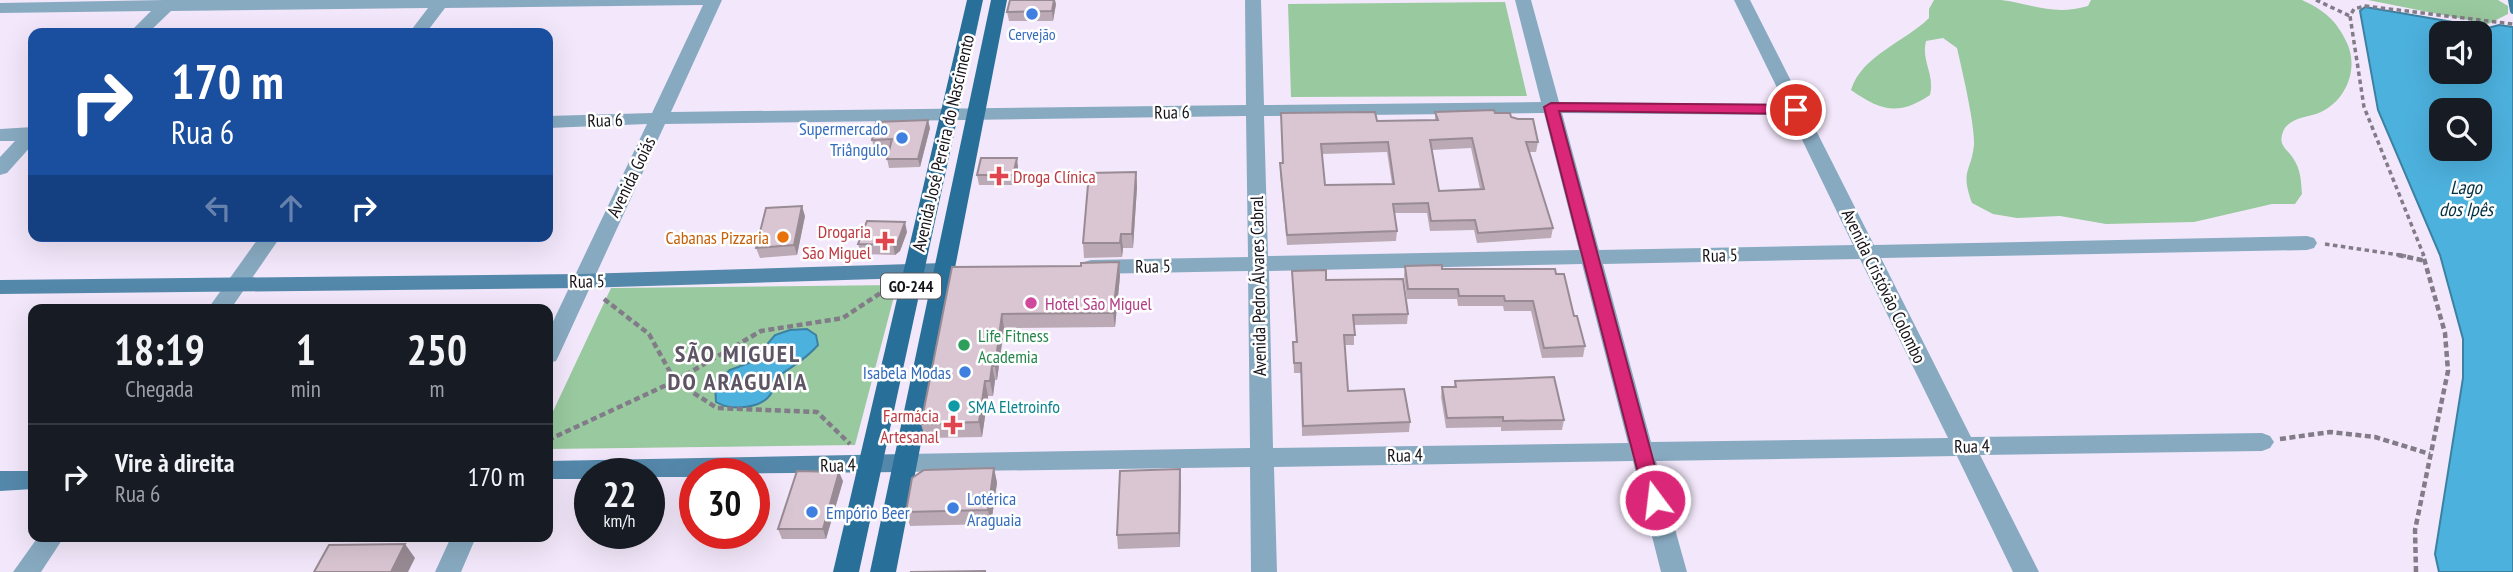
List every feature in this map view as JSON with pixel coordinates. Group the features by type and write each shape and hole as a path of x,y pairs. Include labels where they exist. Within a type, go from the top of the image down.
{"main road":[{"name":"Avenida José Pereira do Nascimento","path":"846,572 975,0"},
{"name":"Avenida José Pereira do Nascimento","path":"883,572 999,0"}],"street":[{"path":"0,8 170,3 703,0"},
{"name":"Avenida Goiás","path":"553,344 714,0"},
{"name":"Avenida Pedro Álvares Cabral","path":"1254,0 1264,572"},
{"path":"1523,0 1674,572"},
{"name":"Avenida Cristóvão Colombo","path":"1742,0 2026,572"},
{"path":"422,28 441,2"},
{"path":"143,28 170,3"},
{"name":"Rua 6","path":"553,122 659,118 1551,107 1796,110"},
{"path":"0,135 28,134"},
{"path":"0,169 28,139"},
{"path":"222,304 267,242"},
{"name":"Rua 5","path":"1067,267 2307,243"},
{"name":"Rua 5","path":"0,287 581,281 971,269"},
{"name":"Rua 4","path":"553,470 2262,442"},
{"path":"0,481 28,480"},
{"path":"26,572 48,542"},
{"path":"448,572 462,542"}],"path":[{"path":"2316,0 2350,16"},
{"path":"2416,572 2415,530 2448,370 2445,333 2426,261 2364,107 2350,16 2354,9 2365,6 2513,24"},
{"path":"2307,243 2383,251 2426,261"},
{"path":"553,438 675,381 761,331 843,318 915,270"},
{"path":"581,281 649,334 675,381 717,408 817,412 871,464"},
{"path":"2262,442 2330,432 2375,437 2430,454"}],"green space":[{"path":"1934,0 2001,0 2064,10 2088,6 2091,0 2302,0 2323,12 2339,28 2350,53 2351,73 2343,92 2330,107 2293,121 2284,129 2284,148 2296,162 2301,180 2302,194 2295,204 2272,204 2194,222 2106,224 2060,216 2017,218 1993,214 1972,203 1967,184 1974,136 1957,48 1943,38 1926,41 1925,55 1931,80 1930,95 1909,106 1881,106 1851,90 1864,67 1929,18 1929,9"},
{"path":"2368,0 2498,0 2508,6 2508,14 2492,22 2473,21"},
{"path":"1505,2 1527,96 1291,97 1288,4"},
{"path":"897,285 855,445 553,449 553,411 611,288"}],"water":[{"name":"Lago dos Ipês","path":"2365,7 2447,21 2429,21 2429,84 2492,84 2492,27 2513,27 2513,572 2439,572 2435,554 2463,378 2463,339 2440,255 2378,110 2360,11"},
{"path":"807,329 816,335 818,345 781,375 768,398 746,407 730,407 716,402 715,383 730,370 752,362 775,335 790,330"}],"building":[{"path":"1010,0 1054,0 1052,11 1007,12"},
{"path":"1494,110 1495,113 1510,113 1511,117 1518,119 1533,119 1538,142 1526,142 1553,228 1478,233 1475,220 1431,221 1428,203 1393,204 1397,231 1287,235 1280,163 1283,163 1281,113 1375,112 1377,121 1438,120 1435,112","holes":["1472,138 1484,189 1439,191 1430,140","1388,142 1394,184 1325,185 1321,144"]},
{"path":"928,120 918,159 887,159 892,139 872,140 876,122"},
{"path":"981,158 1017,158 1013,175 977,175"},
{"path":"1136,172 1132,234 1121,234 1120,243 1083,243 1089,173"},
{"name":"Cabanas Pizzaria","path":"802,206 794,245 756,248 766,208"},
{"path":"867,221 905,222 898,241 893,245 858,244"},
{"path":"1119,262 1113,313 1002,314 995,366 992,366 990,381 985,381 979,422 921,424 952,267 1081,266 1081,263"},
{"path":"1442,265 1442,269 1555,269 1556,274 1564,274 1574,316 1577,316 1585,346 1544,348 1533,301 1505,301 1504,296 1459,296 1458,289 1408,289 1405,266"},
{"path":"1326,270 1326,280 1403,279 1408,314 1353,315 1355,335 1344,335 1348,391 1404,389 1410,422 1303,426 1301,363 1294,363 1293,342 1297,342 1292,271"},
{"path":"1554,377 1564,420 1447,418 1442,387 1456,387 1455,381"},
{"path":"994,468 988,510 906,512 912,478 924,470"},
{"path":"1180,469 1179,533 1117,535 1120,471"},
{"name":"Empório Beer","path":"797,471 839,472 823,529 778,529"},
{"path":"405,544 391,572 314,572 329,545"},
{"path":"985,571 985,572 910,572"}],"waterway":[{"path":"2511,0 2513,11"}],"place":[{"name":"Cervejão","path":"1032,14"},
{"name":"Supermercado Triângulo","path":"902,138"},
{"name":"Droga Clínica","path":"999,176"},
{"name":"Cabanas Pizzaria","path":"783,237"},
{"name":"Drogaria São Miguel","path":"885,241"},
{"name":"Hotel São Miguel","path":"1031,303"},
{"name":"Life Fitness Academia","path":"964,345"},
{"name":"Isabela Modas","path":"965,372"},
{"name":"SMA Eletroinfo","path":"954,406"},
{"name":"Farmácia Artesanal","path":"953,425"},
{"name":"Lotérica Araguaia","path":"953,508"},
{"name":"Empório Beer","path":"812,512"}],"district":[{"name":"SÃO MIGUEL DO ARAGUAIA","path":"738,367"}],"route":[{"path":"1655,500 1551,107 1796,110"}]}
